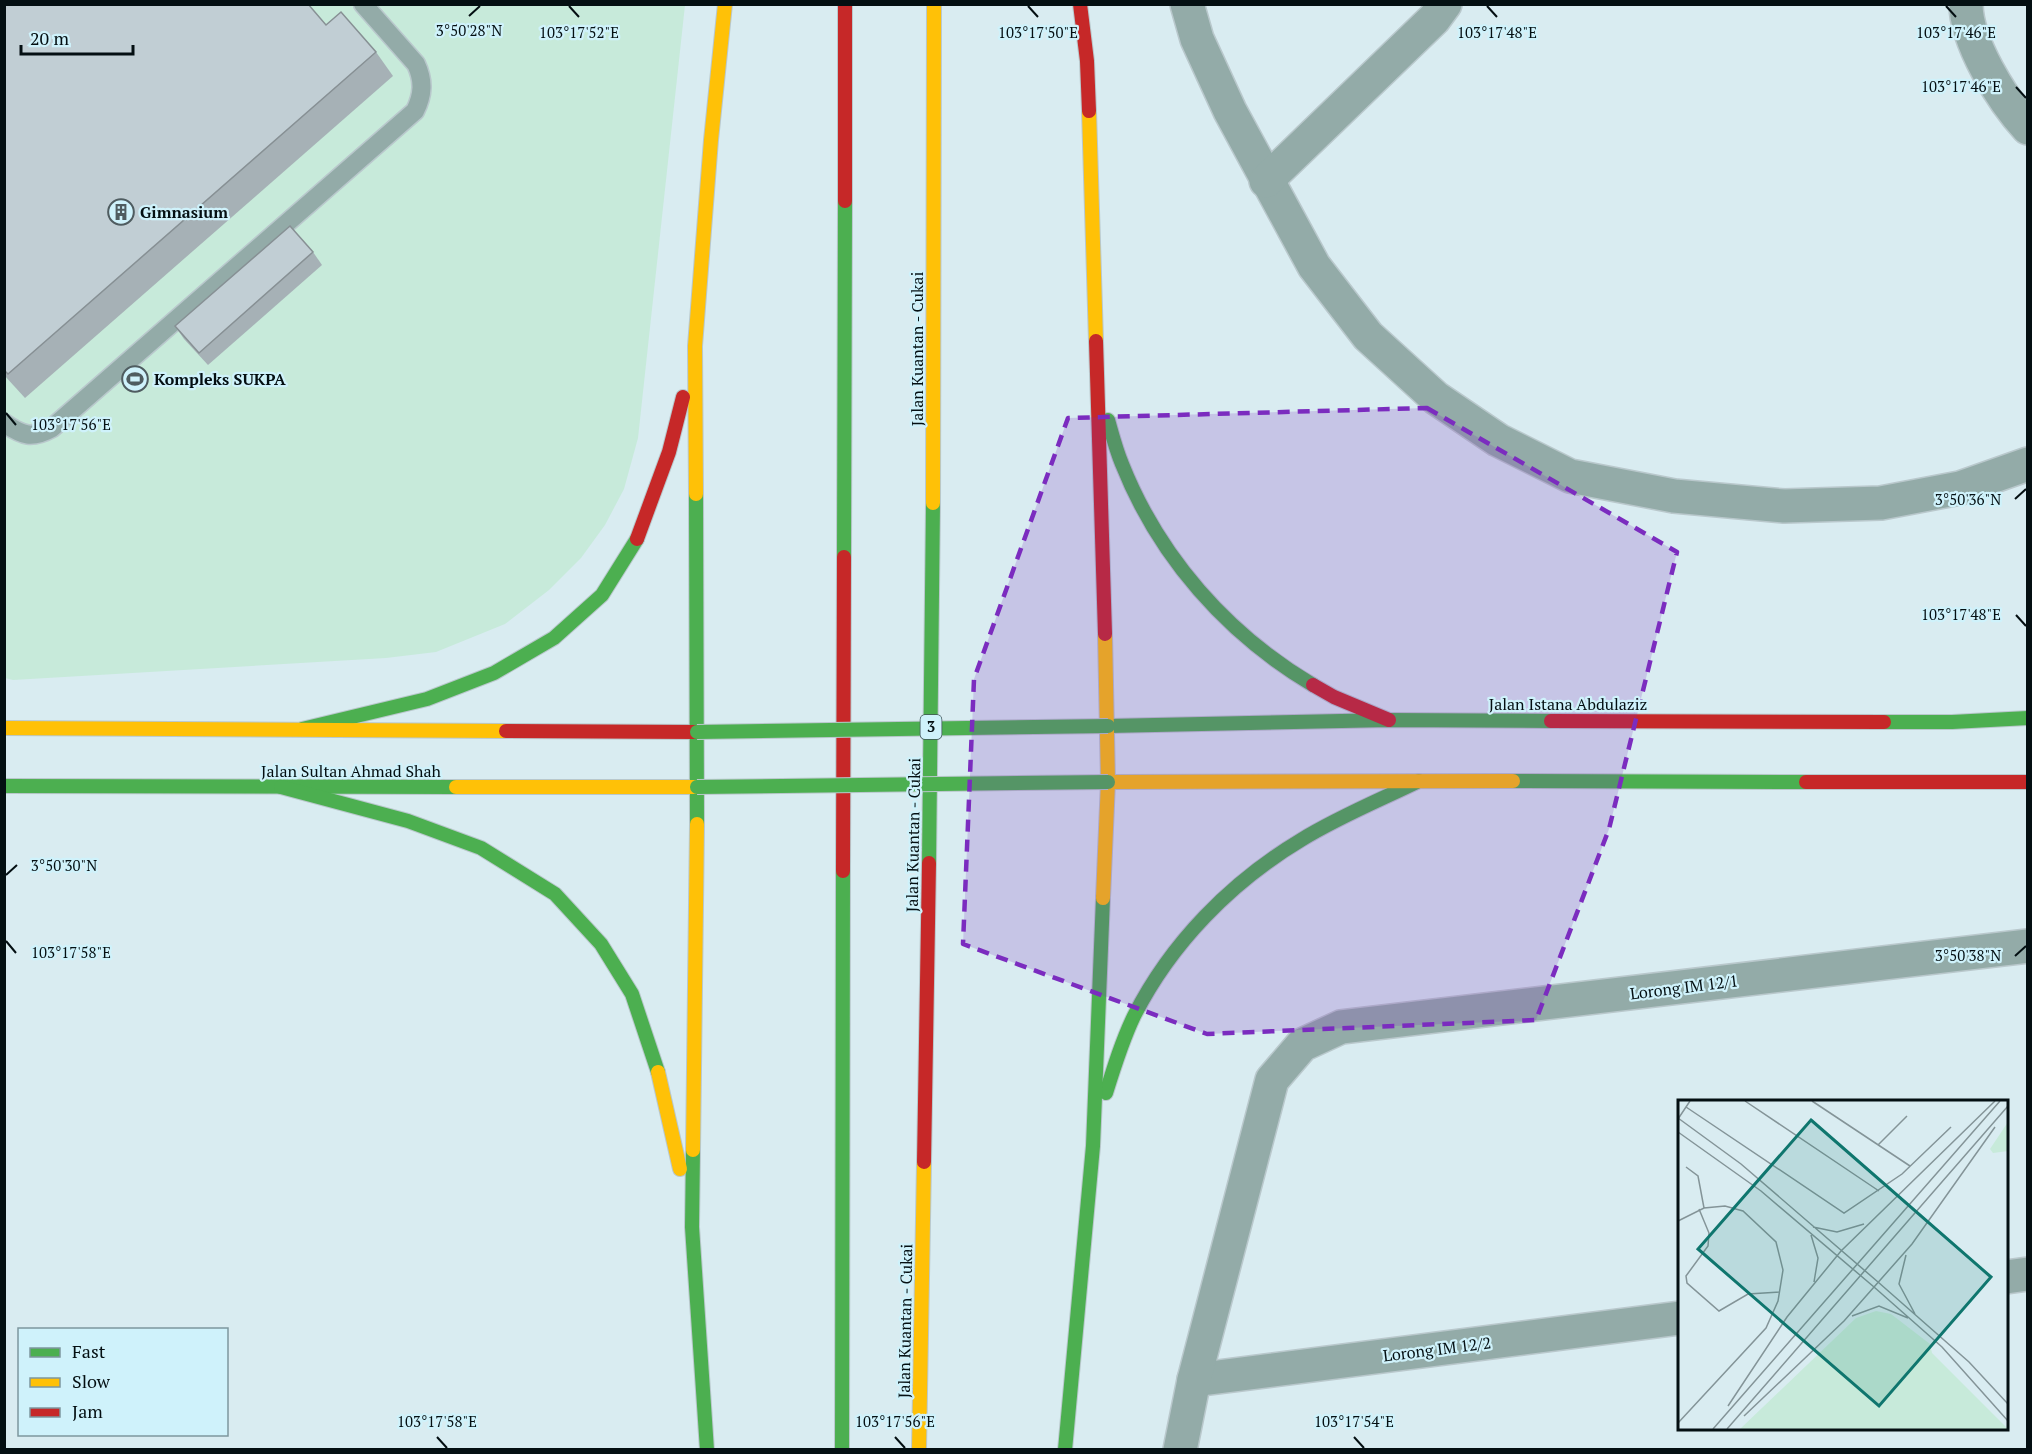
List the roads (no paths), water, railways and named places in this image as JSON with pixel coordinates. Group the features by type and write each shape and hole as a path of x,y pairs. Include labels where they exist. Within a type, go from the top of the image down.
{"main road":[{"path":"707,1449 692,1227 697,787 695,346 711,140 725,4"},
{"path":"842,1449 845,4"},
{"name":"Jalan Kuantan - Cukai","path":"919,1449 933,608 934,4"},
{"path":"1065,1449 1093,1146 1108,782 1087,61 1080,4"},
{"path":"302,729 427,699 494,674 554,638 603,595 640,535 669,452 695,346"},
{"path":"1097,372 1112,438 1138,501 1173,560 1217,612 1269,657 1326,693 1389,720"},
{"name":"Jalan Istana Abdulaziz","path":"697,732 1389,720 1952,722 2028,718"},
{"path":"4,728 697,732"},
{"path":"1093,1146 1111,1072 1141,1002 1184,939 1239,884 1301,840 1419,781"},
{"path":"1108,782 2028,782"},
{"name":"Jalan Sultan Ahmad Shah","path":"4,786 697,787 1108,782"},
{"path":"281,787 408,820 481,848 555,894 601,944 632,994 660,1079 692,1227"}],"street":[{"path":"1186,4 1197,39 1230,111 1314,266 1368,336 1436,398 1498,440 1570,476 1674,496 1784,506 1881,503 1960,488 2028,464"},
{"path":"1266,181 1434,19 1445,4"},
{"path":"1966,4 1966,18 1987,72 2028,128"},
{"name":"Lorong IM 12/1","path":"1180,1449 1194,1380 1272,1080 1302,1046 1341,1028 2028,946"},
{"path":"2008,1277 2028,1274"},
{"name":"Lorong IM 12/2","path":"1194,1380 1678,1318"}],"lane":[{"path":"4,423 27,435 41,434 52,428 415,111 420,99 421,74 416,64 363,4"}],"place":[{"name":"Gimnasium","path":"121,212"},
{"name":"Kompleks SUKPA","path":"135,379"}]}
